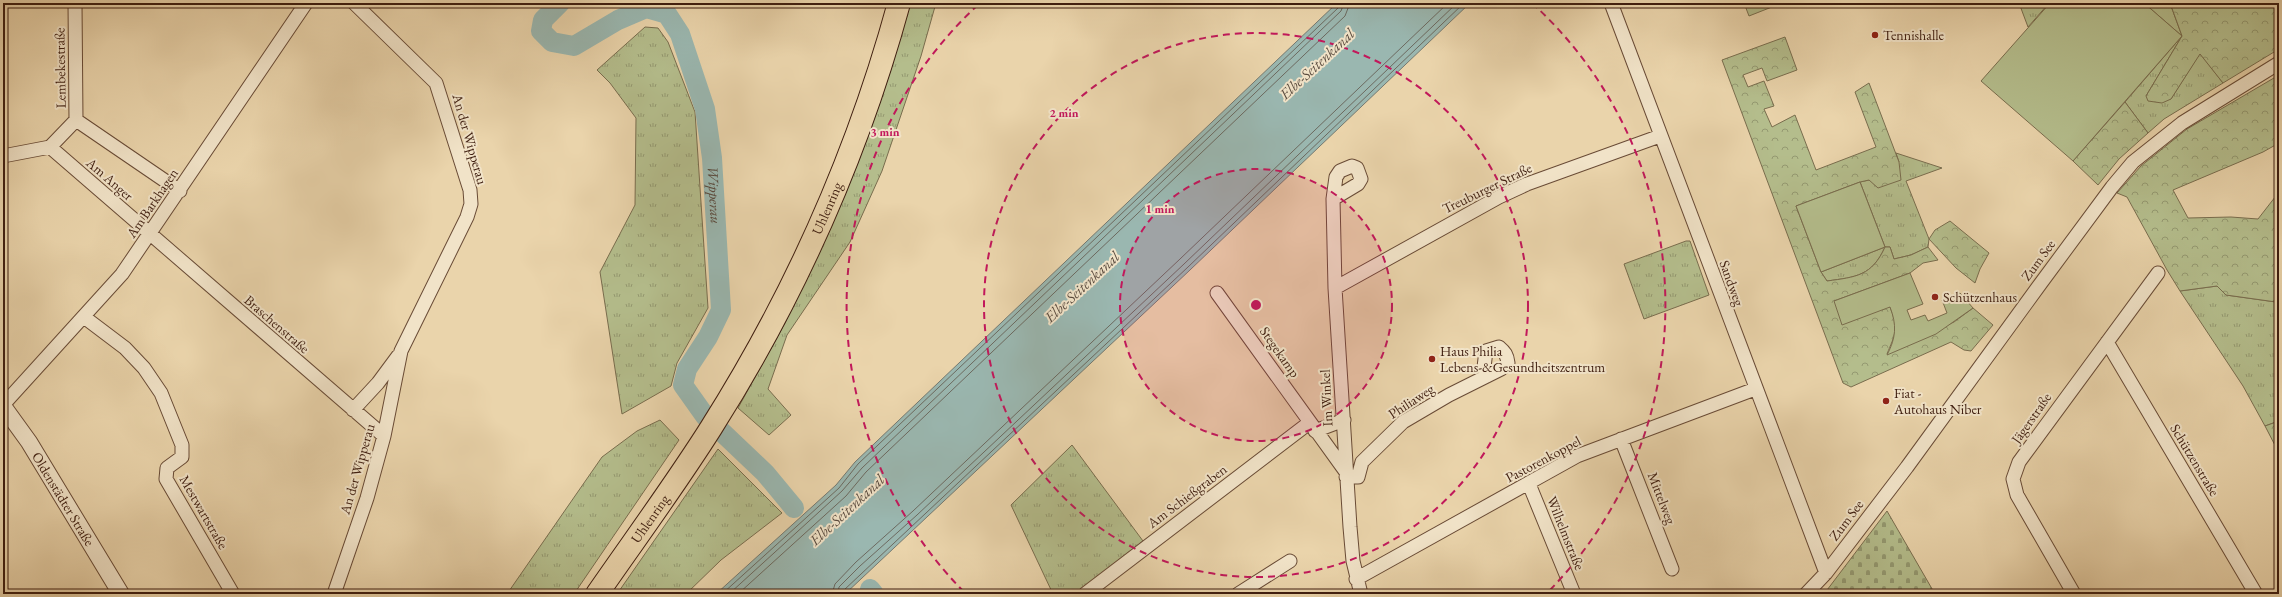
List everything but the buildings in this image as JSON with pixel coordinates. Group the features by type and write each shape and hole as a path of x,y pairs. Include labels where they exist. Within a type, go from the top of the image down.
{"highway":[{"name":"Uhlenring","path":"597,594 727,402 808,255 848,159 888,43 899,3"}],"street":[{"name":"Lembekestraße","path":"50,147 76,120 75,3"},
{"name":"Am Barkhagen","path":"3,406 122,274 150,236 306,3"},
{"name":"An der Wipperau","path":"353,410 378,383 401,351 467,217 470,204 470,190 436,83 354,3"},
{"name":"Sandweg","path":"1611,3 1755,389 1826,573"},
{"name":"Zum See","path":"1806,594 1826,573 1907,467 2112,187 2133,162 2182,123 2279,63"},
{"name":"Am Anger","path":"76,120 180,191"},
{"name":"Treuburger Straße","path":"1336,288 1499,197 1534,182 1660,136"},
{"name":"Am Anger","path":"50,147 150,236"},
{"path":"3,156 50,147"},
{"name":"Im Winkel","path":"1333,199 1336,288 1346,474 1356,579 1361,594"},
{"name":"Braschenstraße","path":"150,236 384,436"},
{"name":"Jägerstraße","path":"2074,594 2017,495 2013,479 2019,462 2158,273"},
{"name":"Stegekamp","path":"1217,293 1346,474"},
{"name":"Mestwartstraße","path":"84,317 125,348 144,368 162,393 182,445 182,457 167,468 166,479 233,594"},
{"name":"Schützenstraße","path":"2107,342 2256,594"},
{"name":"An der Wipperau","path":"334,594 367,498 384,436 401,351"},
{"name":"Philiaweg","path":"1346,474 1358,477 1362,462 1403,422 1487,376"},
{"name":"Pastorenkoppel","path":"1356,579 1577,456 1755,389"},
{"name":"Oldenstädter Straße","path":"3,406 28,442 121,594"},
{"path":"1312,427 1344,420"},
{"name":"Am Schießgraben","path":"1085,594 1312,427"},
{"name":"Mittelweg","path":"1621,439 1672,569"},
{"name":"Wilhelmstraße","path":"1529,484 1574,594"},
{"path":"1238,594 1290,560"}],"green space":[{"path":"910,3 936,3 921,56 882,171 850,242 787,335 768,389 791,415 769,435 738,408 785,323 852,173 879,105"},
{"path":"1744,3 1782,3 1749,16"},
{"path":"2019,3 2049,3 2028,27"},
{"path":"2050,3 2144,3 2182,36 2073,161 1981,81"},
{"path":"2144,3 2170,3 2182,36"},
{"path":"2170,3 2279,3 2279,49 2223,83 2200,54 2171,99 2162,103 2148,101 2146,96 2182,36"},
{"path":"645,27 658,28 668,42 695,112 708,308 677,363 671,386 622,414 600,272 635,205 636,118 610,83 597,70"},
{"path":"2182,36 2146,96 2171,99 2200,53 2223,83 2164,119 2148,133 2125,102"},
{"path":"1785,37 1797,70 1767,81 1762,68 1743,75 1748,87 1764,81 1774,106 1764,109 1772,127 1795,115 1816,170 1876,147 1855,92 1869,83 1899,162 1901,180 1878,188 1869,180 1860,182 1796,206 1821,272 1827,281 1855,276 1869,269 1875,264 1885,247 1890,247 1894,259 1911,255 1928,247 1938,260 1923,263 1910,273 1834,301 1890,307 1893,315 1895,332 1887,354 1954,322 1973,308 1993,325 1971,351 1964,350 1951,342 1851,387 1843,383 1722,60"},
{"path":"2279,75 2279,143 2263,152 2173,190 2188,218 2231,217 2258,219 2279,192 2279,314 2276,302 2226,295 2217,286 2180,291 2127,197 2117,193 2141,166 2187,129"},
{"path":"2125,102 2148,133 2119,159 2098,185 2073,161"},
{"path":"1896,153 1942,168 1906,181 1929,239 1928,247 1911,255 1894,259 1890,247 1885,247 1860,182 1869,180 1899,162"},
{"path":"1860,182 1885,247 1821,272 1796,206"},
{"path":"1950,221 1989,253 1980,269 1975,283 1956,268 1929,239 1935,230"},
{"path":"1686,241 1690,241 1709,295 1644,319 1624,264"},
{"path":"1885,247 1875,264 1869,269 1855,276 1827,281 1821,272"},
{"path":"1910,273 1923,304 1907,310 1911,320 1925,315 1928,321 1947,313 1942,300 1960,293 1973,308 1936,334 1887,355 1894,337 1894,320 1890,307 1842,325 1834,301"},
{"path":"2217,286 2226,295 2276,302 2279,314 2279,421 2265,426 2243,386 2180,291"},
{"path":"660,420 679,440 574,594 507,594 602,457 637,431"},
{"path":"2279,421 2279,453 2265,426"},
{"path":"1072,445 1143,541 1075,594 1053,594 1011,505"},
{"path":"718,449 782,513 721,560 686,594 617,594"},
{"path":"1887,511 1935,594 1824,594"}],"water":[{"name":"Elbe-Seitenkanal","path":"1337,3 1470,3 1190,270 845,594 716,594 836,485 855,462"}],"waterway":[{"name":"Wipperau","path":"560,3 543,20 541,31 552,42 574,46 618,20 646,8 667,14 680,34 705,109 712,158 721,310 708,337 687,369 683,385 705,416 765,473 794,508"},
{"name":"Wipperau","path":"870,589 874,594"}],"place":[{"name":"Tennishalle","path":"1875,35"},
{"name":"Schützenhaus","path":"1935,297"},
{"name":"Haus Philia Lebens-&Gesundheitszentrum","path":"1432,359"},
{"name":"Fiat - Autohaus Niber","path":"1886,401"}]}
